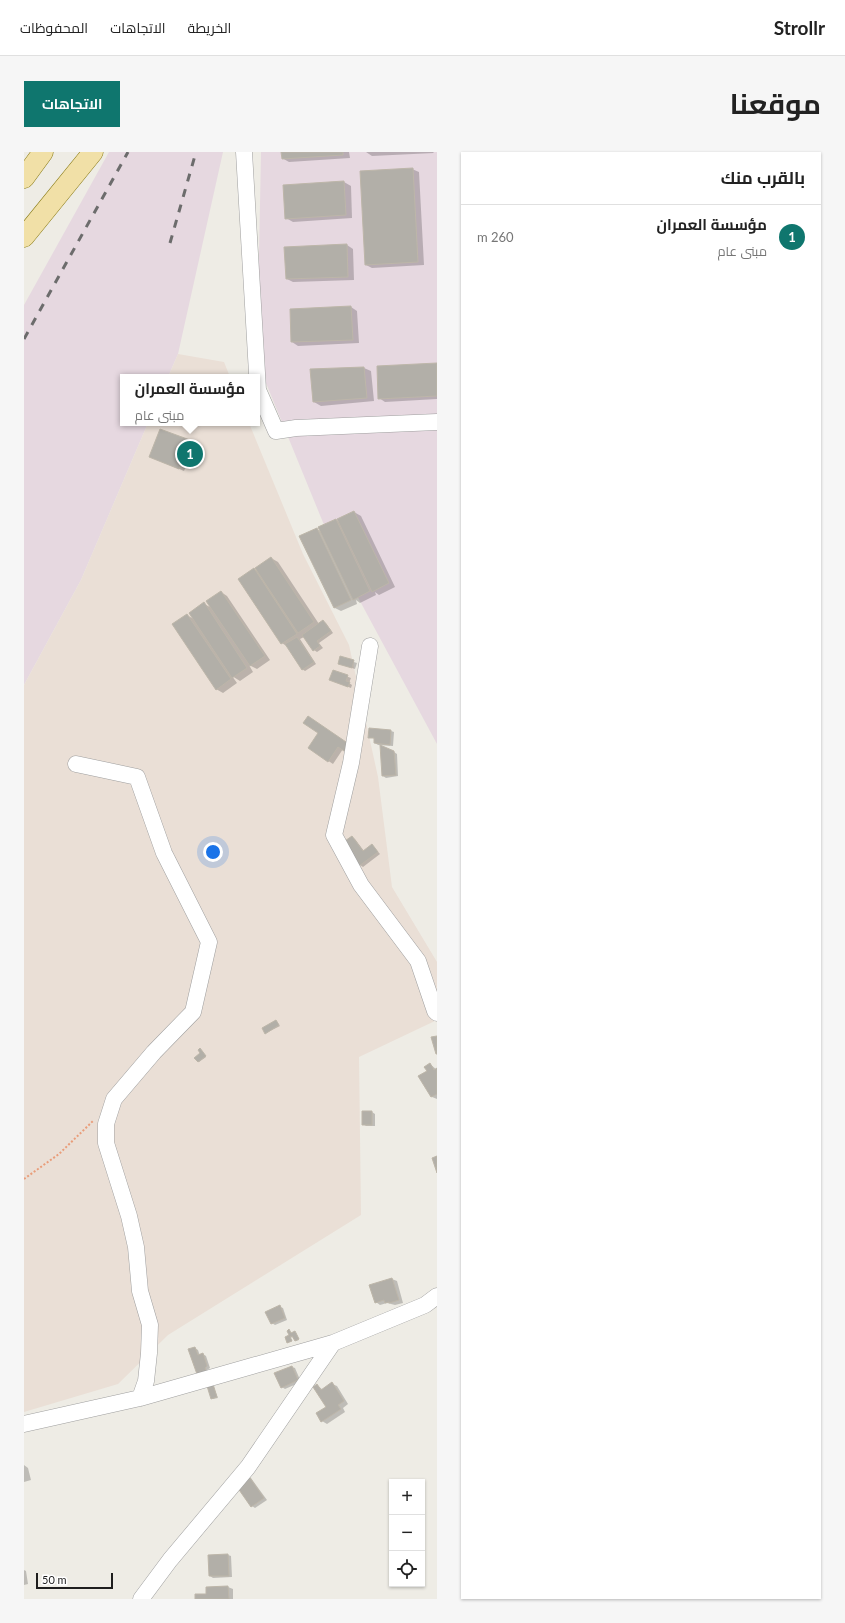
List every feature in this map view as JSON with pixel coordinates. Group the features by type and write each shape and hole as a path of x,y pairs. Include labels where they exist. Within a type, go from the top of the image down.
{"main road":[{"path":"24,178 43,152"},
{"path":"24,237 93,152"}],"street":[{"path":"244,152 257,374"},
{"path":"260,395 276,431 296,428 437,422"},
{"path":"370,646 351,763 334,835 361,885 418,961 437,1013"},
{"path":"76,764 137,776 164,853 209,942 193,1012 154,1052 114,1099 106,1124 106,1143 114,1173 129,1216 136,1247 140,1291 150,1325 146,1381 140,1398"},
{"path":"24,1424 140,1398 333,1343 425,1305 437,1296"},
{"path":"141,1599 170,1560 248,1467 333,1343"}],"path":[{"path":"24,1179 60,1154 98,1115"}],"shaded area":[{"path":"109,152 223,152 178,354 169,374 120,374 120,426 147,426 81,580 24,685 24,305"},
{"path":"261,152 437,152 437,744 340,564 257,361"},
{"path":"178,354 224,362 229,374 169,374"},
{"path":"147,426 250,426 303,554 349,645 378,777 392,887 437,962 437,1020 359,1057 361,1215 168,1335 118,1384 24,1412 24,685 81,580"}],"building":[{"path":"281,152 343,152 343,155 282,159"},
{"path":"413,168 418,262 365,265 360,171"},
{"path":"344,181 346,215 285,219 283,185"},
{"path":"347,244 348,277 286,279 284,247"},
{"path":"351,306 353,340 291,342 290,309"},
{"path":"437,363 437,396 378,399 377,366"},
{"path":"364,367 367,398 313,402 310,369"},
{"path":"160,429 190,440 179,469 149,457"},
{"path":"354,511 389,583 372,592 337,519"},
{"path":"336,519 370,591 353,600 318,527"},
{"path":"317,528 351,600 334,608 299,536"},
{"path":"271,557 314,622 298,633 255,568"},
{"path":"254,568 297,634 281,644 238,579"},
{"path":"221,591 265,656 250,666 206,601"},
{"path":"204,602 247,668 232,678 189,613"},
{"path":"187,614 231,679 216,690 172,624"},
{"path":"323,620 331,631 317,641 320,646 313,651 302,635"},
{"path":"297,637 314,662 302,670 285,644"},
{"path":"340,656 354,660 352,668 338,664"},
{"path":"333,670 348,675 346,681 350,682 348,687 329,680"},
{"path":"308,716 349,744 344,751 338,747 328,762 308,748 318,733 303,723"},
{"path":"369,728 391,730 390,745 374,743 374,738 368,738"},
{"path":"380,745 394,751 396,775 382,776"},
{"path":"352,836 363,851 372,844 378,852 359,866 342,843"},
{"path":"276,1020 279,1025 265,1034 262,1028"},
{"path":"437,1036 437,1054 436,1054 431,1037"},
{"path":"200,1048 206,1056 198,1062 194,1058 200,1053 198,1050"},
{"path":"430,1063 434,1070 437,1068 437,1094 431,1097 418,1076 427,1071 424,1067"},
{"path":"362,1111 372,1111 372,1125 362,1125"},
{"path":"437,1156 437,1173 432,1158"},
{"path":"392,1278 399,1300 385,1303 384,1300 375,1303 369,1285"},
{"path":"280,1305 285,1318 271,1324 265,1312"},
{"path":"289,1329 291,1333 295,1331 299,1339 295,1341 292,1336 290,1337 292,1341 287,1343 285,1337 289,1335 287,1331"},
{"path":"195,1347 198,1355 203,1353 207,1366 205,1368 207,1373 198,1377 188,1349"},
{"path":"292,1366 298,1380 281,1388 274,1373"},
{"path":"332,1382 344,1401 338,1405 341,1409 321,1422 316,1413 326,1407 313,1387 317,1384 321,1390"},
{"path":"213,1384 217,1397 211,1399 207,1386"},
{"path":"248,1475 264,1498 251,1507 235,1484"},
{"path":"228,1554 229,1576 209,1576 208,1555"},
{"path":"228,1586 229,1599 195,1599 195,1594 206,1594 206,1587"}],"railway":[{"path":"24,339 128,152"},
{"path":"170,243 196,152"}],"place":[{"name":"مؤسسة العمران","path":"190,454"}]}
